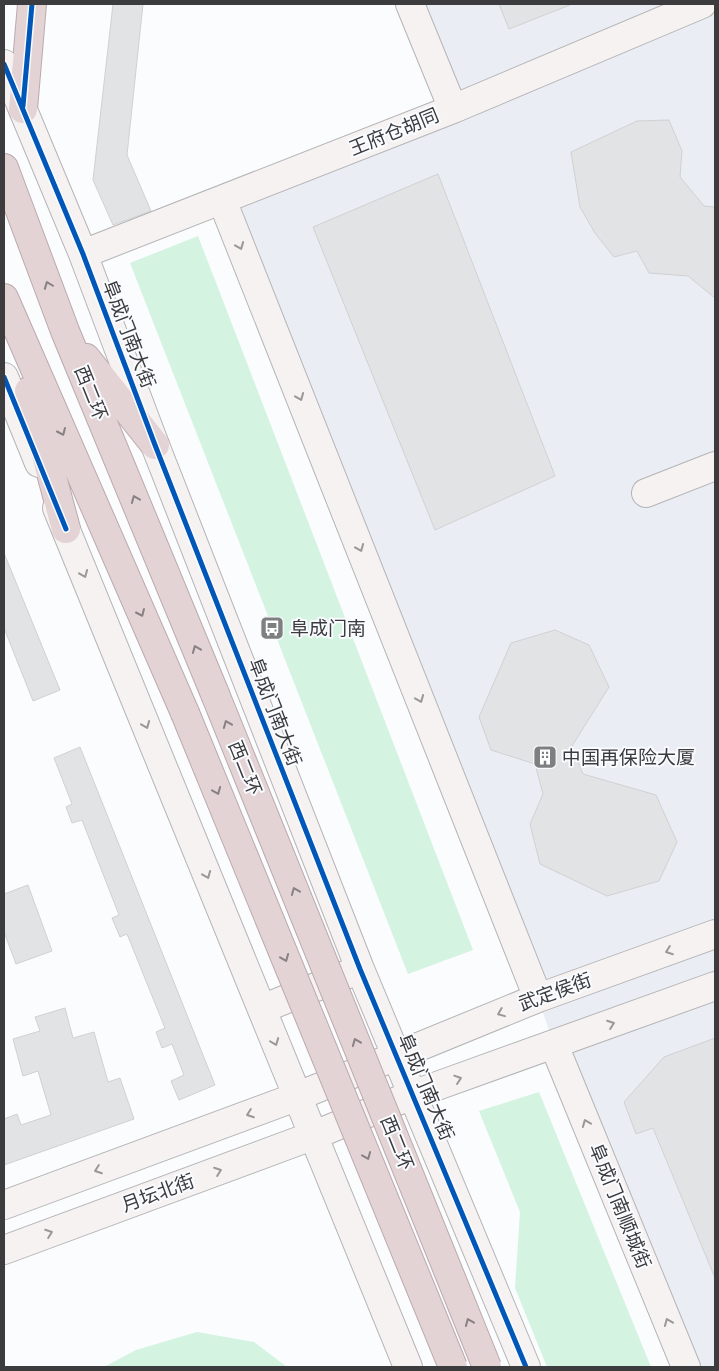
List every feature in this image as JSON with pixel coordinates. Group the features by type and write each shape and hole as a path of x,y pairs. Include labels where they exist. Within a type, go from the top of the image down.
{"highway":[{"path":"23,109 32,4"},
{"name":"西二环","path":"4,168 66,331 487,1367"},
{"path":"6,303 66,529"},
{"name":"西二环","path":"6,303 185,714 453,1367"},
{"path":"66,331 154,445"}],"street":[{"path":"410,4 452,109"},
{"name":"王府仓胡同","path":"83,254 452,109 702,4"},
{"name":"阜成门南大街","path":"4,64 83,254 154,445 360,969 526,1367"},
{"path":"222,200 538,998"},
{"path":"4,377 262,1009 296,1097 408,1367"},
{"path":"646,493 715,466"},
{"name":"武定侯街","path":"296,1097 538,998 715,934"},
{"path":"262,1009 360,969"},
{"path":"412,1095 715,986"},
{"name":"阜成门南顺城街","path":"554,1045 686,1367"},
{"name":"月坛北街","path":"4,1250 312,1136 412,1095"},
{"path":"4,1205 296,1097"}],"shaded area":[{"path":"410,4 715,4 715,1367 685,1367 554,1045 538,998 222,200 452,109"}],"green space":[{"path":"198,236 473,950 408,974 130,263"},
{"path":"539,1092 651,1367 547,1367 515,1288 520,1212 479,1111"},
{"path":"197,1332 254,1342 287,1367 104,1367 136,1350"}],"building":[{"path":"113,4 143,4 127,155 151,211 113,225 93,180"},
{"path":"499,4 570,4 570,5 509,29"},
{"path":"669,120 682,151 680,177 704,206 715,207 715,298 688,276 649,273 637,251 614,257 595,233 580,207 571,152 637,121"},
{"path":"438,174 555,476 435,530 313,227"},
{"path":"4,553 60,690 33,701 4,628"},
{"name":"中国再保险大厦","path":"555,630 589,645 609,687 572,746 583,774 656,795 677,842 659,881 607,896 540,864 530,824 543,794 535,764 491,750 479,717 511,643"},
{"path":"80,747 215,1085 179,1100 171,1081 184,1075 172,1044 162,1048 156,1032 165,1028 127,934 120,937 112,918 119,915 82,820 72,823 66,807 72,804 54,758"},
{"path":"28,885 52,951 16,964 4,932 4,894"},
{"path":"65,1008 73,1038 94,1032 108,1082 120,1078 134,1119 4,1165 4,1119 17,1114 21,1125 51,1115 38,1071 23,1076 13,1039 40,1031 35,1017"},
{"path":"715,1038 715,1278 653,1128 636,1134 624,1102 664,1057"}],"cycle path":[{"path":"23,106 32,4"},
{"path":"4,64 83,254 155,445 360,969 526,1367"},
{"path":"4,377 66,529"}],"place":[{"name":"阜成门南","path":"272,628"},
{"name":"中国再保险大厦","path":"545,757"}]}
